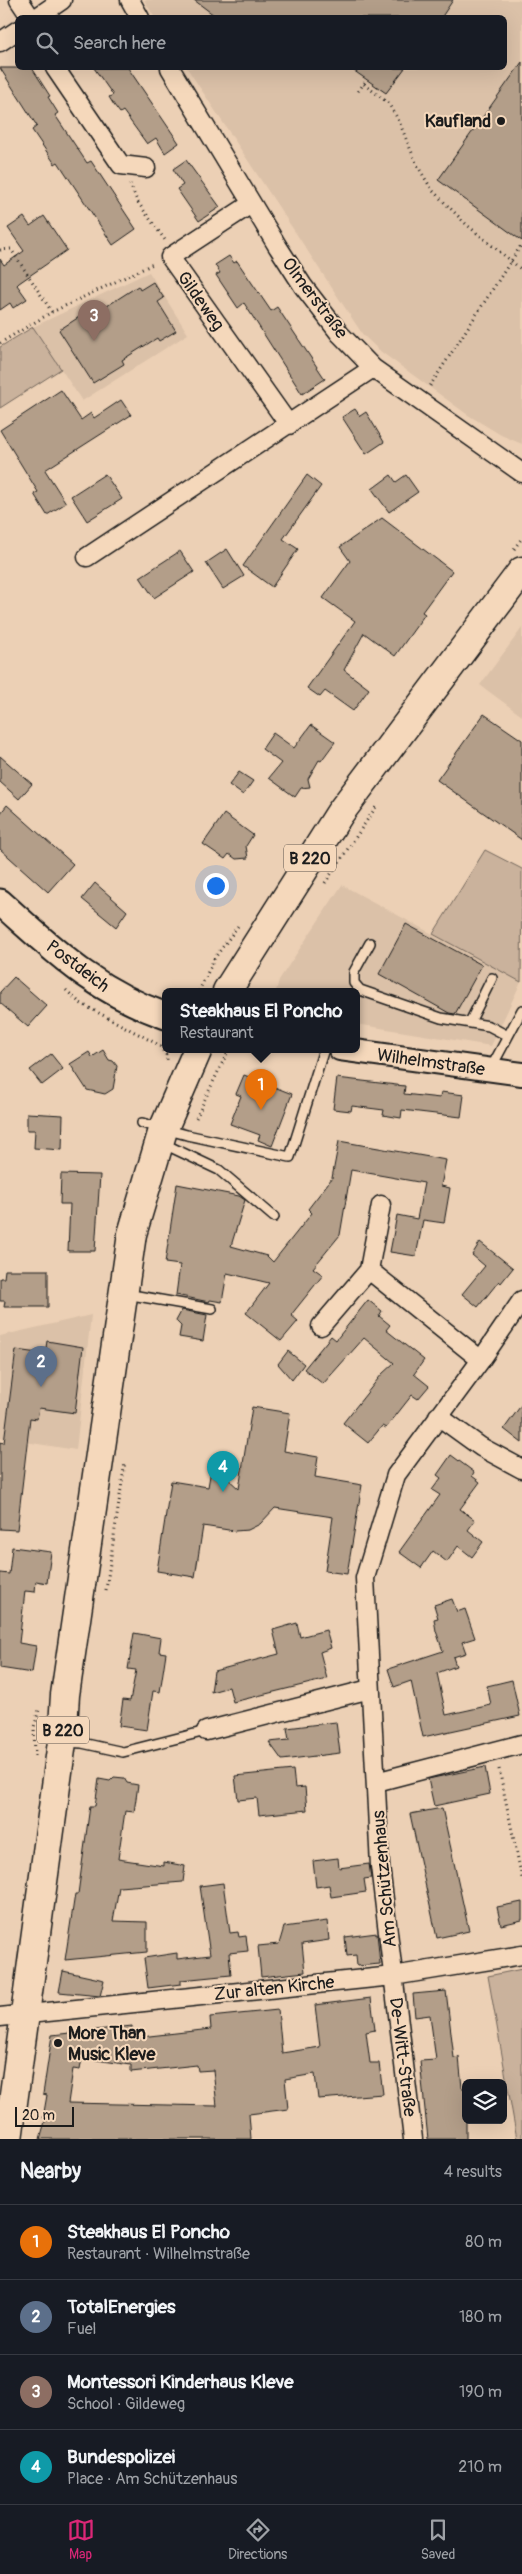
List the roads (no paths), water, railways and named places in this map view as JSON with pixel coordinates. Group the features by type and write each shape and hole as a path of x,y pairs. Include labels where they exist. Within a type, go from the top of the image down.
{"main road":[{"name":"B 220","path":"230,988 340,812 522,571"},
{"name":"Postdeich","path":"4,912 68,963 109,991 162,1014"},
{"name":"B 220","path":"8,2139 13,2015 62,1742 65,1695 132,1234 163,1133 196,1053"}],"street":[{"path":"19,0 29,15"},
{"path":"40,15 62,0"},
{"path":"130,0 138,15"},
{"path":"0,42 15,32"},
{"path":"56,70 121,165 146,168"},
{"name":"Olmerstraße","path":"171,70 251,204 303,286 340,334 373,368 522,473"},
{"name":"Gildeweg","path":"251,204 170,257 290,425"},
{"path":"87,557 290,425 373,368"},
{"name":"Wilhelmstraße","path":"360,1052 522,1074"},
{"path":"321,1326 368,1270 381,1205"},
{"path":"368,1270 481,1360"},
{"name":"Am Schützenhaus","path":"393,1976 380,1866 365,1578 396,1475 481,1360 522,1300"},
{"path":"438,1416 481,1447 522,1469"},
{"path":"206,1731 370,1689"},
{"path":"376,1782 522,1744"},
{"name":"Zur alten Kirche","path":"13,2015 393,1976 522,1954"},
{"name":"De-Witt-Straße","path":"393,1976 413,2139"}],"lane":[{"path":"358,988 354,983 354,972 370,943"},
{"path":"470,1022 492,978"},
{"path":"360,990 442,1018 489,1026 508,1036"},
{"path":"490,1070 522,1010"},
{"path":"163,1133 290,1157 323,1053"},
{"path":"163,1133 219,1170 274,1217"},
{"path":"124,1294 212,1308"},
{"path":"62,1742 82,1742 123,1752 206,1731"}],"place":[{"name":"Kaufland","path":"501,121"},
{"name":"Montessori Kinderhaus Kleve","path":"94,341"},
{"name":"Steakhaus El Poncho","path":"261,1110"},
{"name":"TotalEnergies","path":"41,1387"},
{"name":"Bundespolizei","path":"223,1492"},
{"name":"More Than Music Kleve","path":"58,2043"}]}
